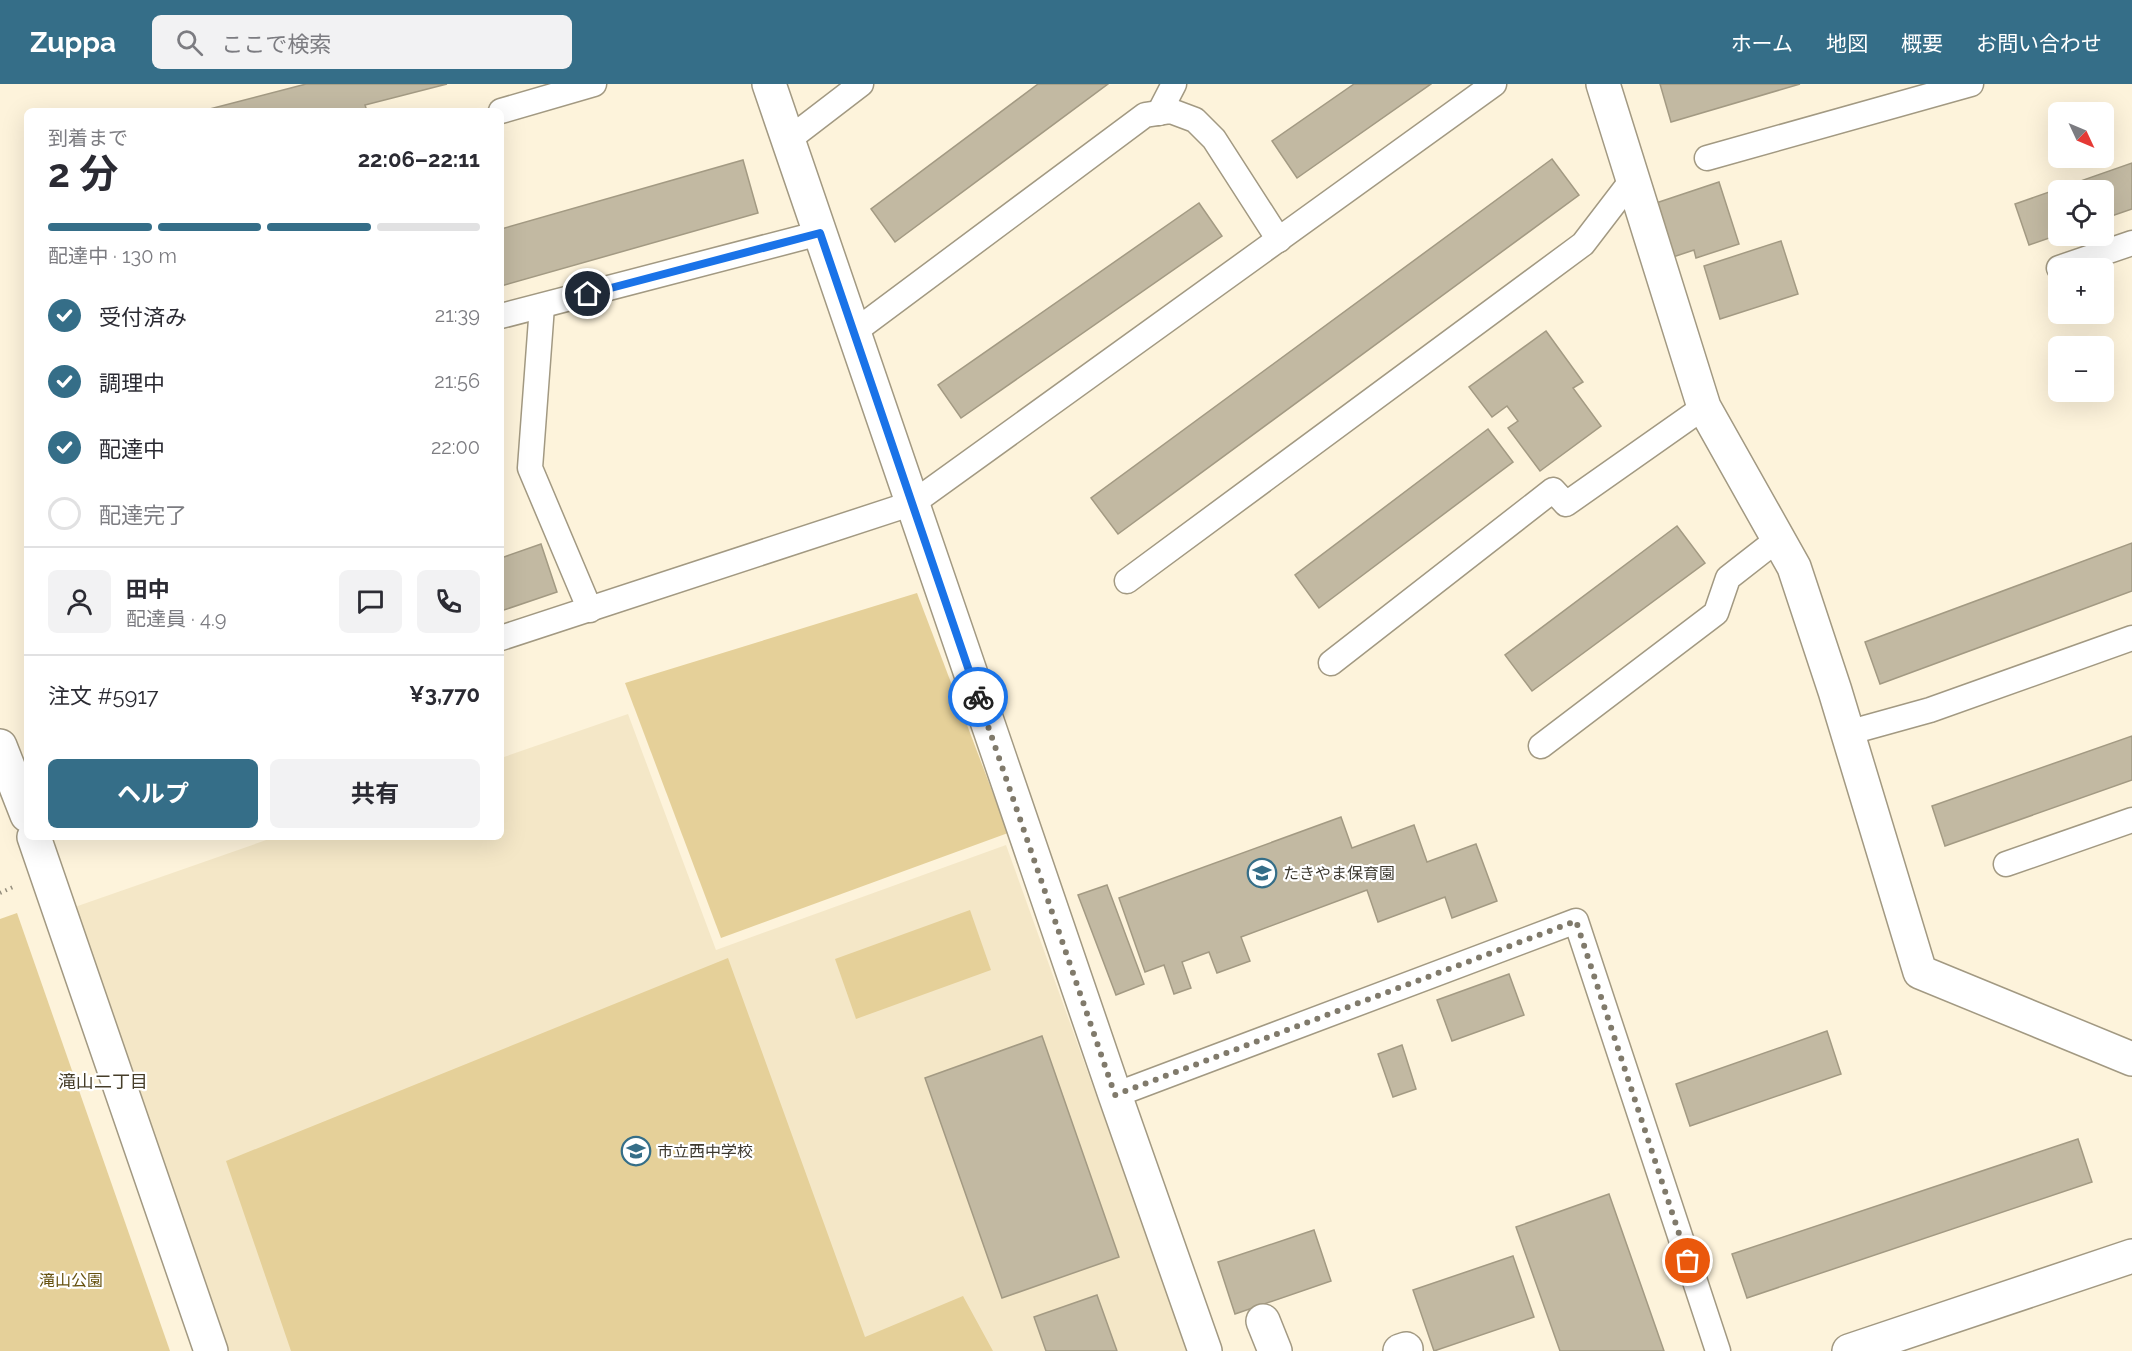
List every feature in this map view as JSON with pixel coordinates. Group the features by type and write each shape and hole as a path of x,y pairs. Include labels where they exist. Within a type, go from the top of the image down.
{"street":[{"path":"769,84 1115,1095 1205,1351"},
{"path":"1603,84 1704,407 1794,567 1848,733 1920,972 2132,1059"},
{"path":"0,746 24,807"},
{"path":"35,840 211,1351"},
{"path":"1850,1351 2132,1256"},
{"path":"1263,1321 1275,1351"}],"lane":[{"path":"504,110 594,84"},
{"path":"788,140 861,84"},
{"path":"1159,113 1174,84"},
{"path":"504,637 913,503 1494,84"},
{"path":"1707,158 1971,84"},
{"path":"854,332 1145,115 1171,111 1195,120 1214,139 1279,240"},
{"path":"1127,581 1583,244 1632,180"},
{"path":"504,315 820,233"},
{"path":"2088,258 2132,243"},
{"path":"542,306 530,468 590,610"},
{"path":"1331,663 1553,490 1566,504 1704,407"},
{"path":"1541,746 1716,613 1728,578 1778,539"},
{"path":"1848,733 1930,710 2132,638"},
{"path":"2006,864 2132,820"},
{"path":"1115,1095 1576,921 1718,1351"}],"shaded area":[{"name":"市立西中学校","path":"628,714 716,950 1006,845 1188,1351 223,1351 72,908 266,840 504,840 504,757"}],"green space":[{"path":"917,593 1008,833 721,938 625,683"},
{"path":"970,910 991,970 856,1019 835,959"},
{"name":"滝山公園","path":"17,913 170,1351 0,1351 0,919"},
{"path":"728,958 865,1337 963,1296 993,1351 291,1351 226,1161"}],"building":[{"path":"306,84 447,84 365,105 366,108 214,108"},
{"path":"1038,84 1108,84 895,242 871,209"},
{"path":"1354,84 1431,84 1297,178 1272,141"},
{"path":"1660,84 1800,84 1671,122"},
{"path":"1552,159 1579,195 1118,534 1091,498"},
{"path":"743,160 758,213 504,285 504,228"},
{"path":"2132,163 2132,209 2114,215 2114,180 2083,180"},
{"path":"1719,182 1739,244 1696,258 1694,250 1673,257 1656,203"},
{"path":"2048,192 2048,238 2029,245 2015,204"},
{"path":"1199,203 1222,236 961,418 938,385"},
{"path":"1781,241 1798,294 1720,319 1704,266"},
{"path":"1546,331 1583,382 1573,388 1601,426 1540,471 1508,428 1518,421 1507,406 1492,417 1469,387"},
{"path":"1488,429 1513,462 1319,608 1295,575"},
{"path":"1677,526 1705,563 1532,691 1505,655"},
{"path":"2132,543 2132,591 1880,684 1865,642"},
{"path":"541,544 557,592 504,610 504,557"},
{"path":"2132,736 2132,780 1945,846 1932,806"},
{"path":"1341,817 1352,848 1414,825 1427,862 1476,844 1497,901 1452,918 1445,897 1378,922 1367,890 1241,937 1250,961 1217,973 1209,952 1182,962 1191,988 1174,994 1164,965 1145,972 1119,898"},
{"path":"1107,885 1144,984 1116,995 1078,895"},
{"path":"1509,974 1524,1015 1452,1041 1437,1000"},
{"path":"1827,1031 1841,1074 1690,1126 1676,1084"},
{"path":"1042,1036 1119,1257 1002,1298 925,1078"},
{"path":"1402,1045 1416,1089 1393,1097 1378,1054"},
{"path":"2078,1139 2092,1182 1747,1298 1732,1254"},
{"path":"1609,1194 1664,1351 1560,1351 1516,1227"},
{"path":"1314,1230 1331,1281 1235,1314 1218,1262"},
{"path":"1513,1256 1534,1317 1434,1351 1413,1290"},
{"path":"1097,1295 1117,1351 1046,1351 1034,1317"}],"way so far":[{"path":"978,697 1115,1095 1576,921 1688,1261"}],"place":[{"name":"たきやま保育園","path":"1262,873"},
{"name":"市立西中学校","path":"636,1151"}],"district":[{"name":"滝山二丁目","path":"103,1081"}],"route":[{"path":"588,294 820,233 978,697"}]}
